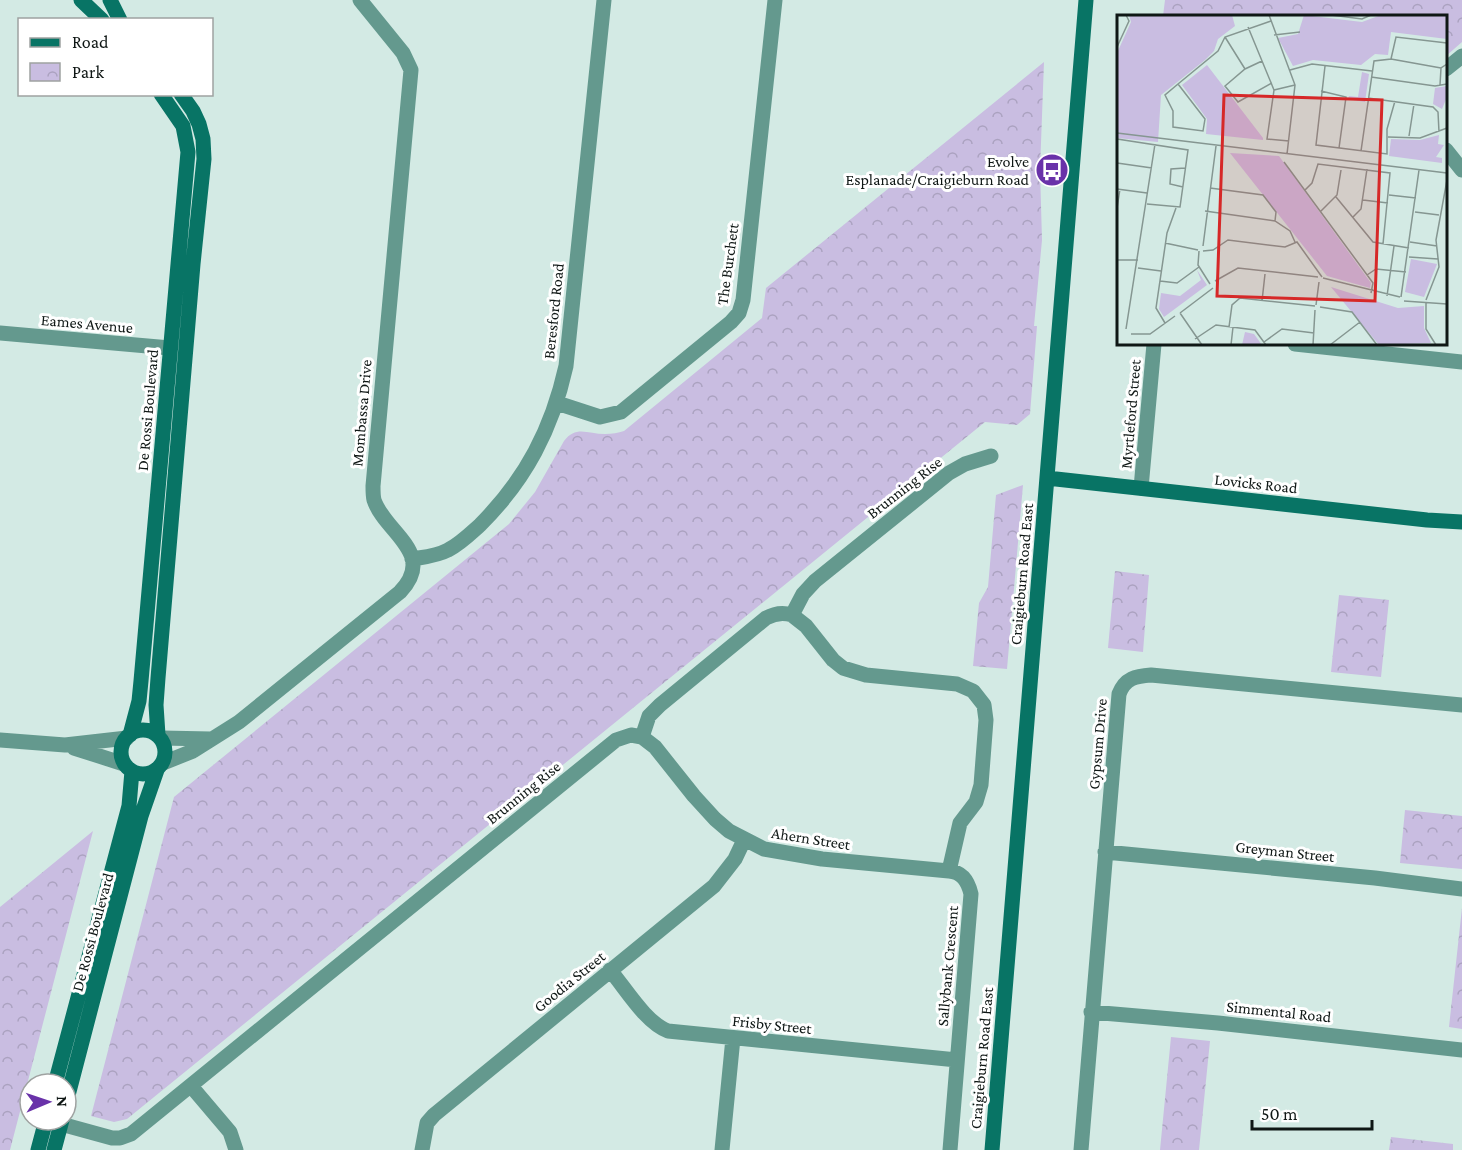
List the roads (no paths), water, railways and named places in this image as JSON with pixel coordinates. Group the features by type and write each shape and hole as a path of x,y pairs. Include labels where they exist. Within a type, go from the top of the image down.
{"street":[{"path":"81,0 100,18"},
{"path":"110,0 119,18"},
{"name":"Mombassa Drive","path":"360,0 403,53 411,70 373,486 374,500 379,510 408,547 412,559"},
{"name":"Beresford Road","path":"412,559 429,557 448,550 463,540 488,516 506,496 536,452 557,403 566,366 604,0"},
{"name":"The Burchett","path":"557,403 600,417 621,412 739,313 744,300 775,0"},
{"name":"Craigieburn Road East","path":"992,1150 1086,0"},
{"path":"1447,68 1462,56"},
{"name":"De Rossi Boulevard","path":"128,736 139,701 188,152 183,126 162,96"},
{"name":"De Rossi Boulevard","path":"159,737 156,705 158,678 204,159 203,139 199,124 182,96"},
{"path":"1447,151 1462,170"},
{"name":"Eames Avenue","path":"0,333 170,348"},
{"name":"Myrtleford Street","path":"1141,488 1154,345"},
{"path":"1304,345 1462,362"},
{"name":"Brunning Rise","path":"792,615 803,594 815,581 949,473 965,464 991,456"},
{"name":"Lovicks Road","path":"1047,478 1462,522"},
{"path":"65,745 144,775 193,751 239,722 400,591 409,578 412,559"},
{"path":"642,737 649,716 660,705 766,618 775,614 792,615 806,626 834,660 848,670 866,675 957,684 973,691 980,698 984,705 986,720 981,785 976,802 960,823 949,871"},
{"name":"Gypsum Drive","path":"1080,1150 1119,694 1127,680 1151,675 1462,705"},
{"path":"0,740 65,745 128,736 144,730 159,737 211,739"},
{"name":"Brunning Rise","path":"78,1128 112,1138 126,1137 616,740 631,735 642,737"},
{"path":"128,736 121,750 128,767"},
{"path":"159,737 165,750 160,767"},
{"name":"Ahern Street","path":"642,737 655,747 715,819 744,840 764,849 795,856 949,871"},
{"name":"De Rossi Boulevard","path":"58,1072 129,806 128,767"},
{"name":"De Rossi Boulevard","path":"74,1072 141,816 160,767"},
{"name":"Goodia Street","path":"422,1150 427,1123 434,1115 714,886 735,859 744,840"},
{"name":"Greyman Street","path":"1105,852 1375,878 1462,889"},
{"name":"Sallybank Crescent","path":"949,871 959,873 964,878 970,894 950,1150"},
{"name":"Frisby Street","path":"610,970 658,1027 679,1033 957,1060"},
{"name":"Simmental Road","path":"1091,1012 1218,1023 1462,1050"},
{"path":"722,1150 733,1038"},
{"path":"191,1086 230,1132 236,1150"},
{"path":"38,1150 49,1132"},
{"path":"54,1150 55,1132"}],"place":[{"name":"Evolve Esplanade/Craigieburn Road","path":"1052,170"}]}
